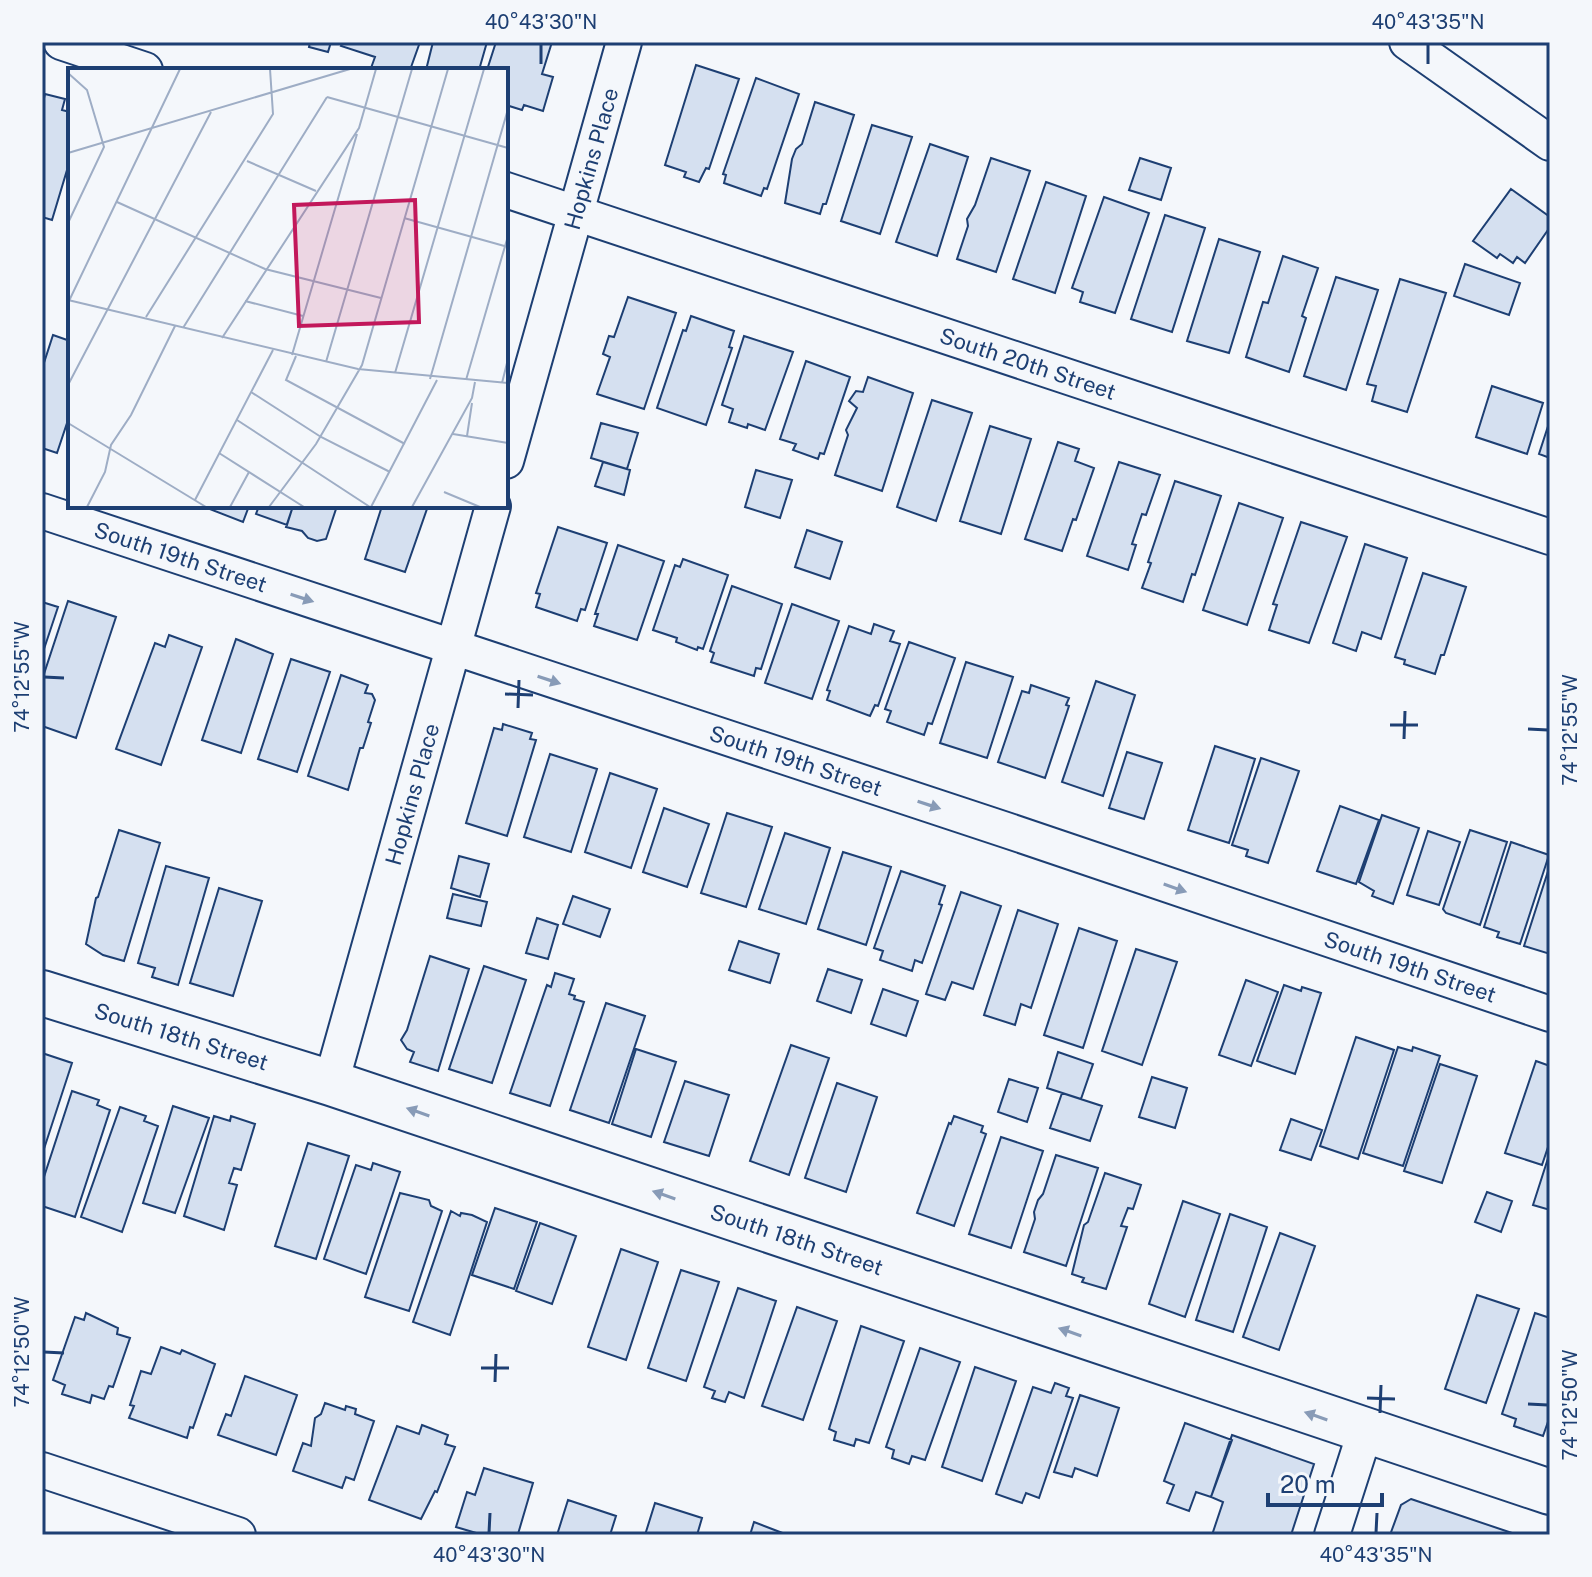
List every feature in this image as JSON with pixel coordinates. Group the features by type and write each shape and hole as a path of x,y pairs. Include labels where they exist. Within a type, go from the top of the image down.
{"street":[{"path":"61,42 137,59"},
{"name":"Hopkins Place","path":"508,454 624,42"},
{"path":"1407,42 1550,143"},
{"name":"South 20th Street","path":"508,191 1550,537"},
{"name":"Hopkins Place","path":"331,1083 492,508"},
{"name":"South 19th Street","path":"42,511 991,825 1550,1014"},
{"name":"South 18th Street","path":"42,993 331,1083 1550,1492"},
{"path":"1332,1535 1365,1432"},
{"path":"42,1470 238,1535"}],"building":[{"path":"310,42 331,42 328,52 309,47"},
{"path":"343,42 420,42 411,68 371,68 375,57 341,46"},
{"path":"433,42 487,42 480,68 426,68"},
{"path":"496,42 552,42 542,74 553,77 543,111 524,105 522,110 508,106 508,68 488,68"},
{"path":"696,65 739,79 709,169 706,168 699,182 684,177 686,172 665,165"},
{"path":"756,78 799,94 767,189 764,188 761,196 724,183 726,175 723,174"},
{"path":"45,94 65,99 62,110 68,112 68,167 52,220 42,217 42,106"},
{"path":"815,102 854,115 826,204 823,204 820,214 785,203 792,159 802,144"},
{"path":"872,125 912,137 880,234 841,221"},
{"path":"930,144 968,157 937,256 896,242"},
{"path":"991,158 1030,171 996,272 957,259 968,226 967,219"},
{"path":"1140,158 1171,168 1161,200 1129,190"},
{"path":"1046,182 1086,196 1055,293 1013,279"},
{"path":"1511,189 1550,217 1550,227 1525,263 1517,257 1513,263 1500,254 1497,258 1473,241"},
{"path":"1104,197 1149,213 1115,313 1080,302 1083,292 1072,288"},
{"path":"1165,215 1205,228 1172,332 1131,319"},
{"path":"1219,239 1260,252 1229,353 1187,341"},
{"path":"1283,256 1318,268 1302,316 1306,318 1289,372 1246,357 1263,302 1268,303"},
{"path":"1465,264 1520,283 1509,315 1454,296"},
{"path":"1336,277 1378,290 1346,390 1304,376"},
{"path":"1400,279 1446,293 1407,412 1372,401 1376,386 1367,384"},
{"path":"628,297 676,313 644,409 597,394 610,357 603,354 609,336 614,337"},
{"path":"691,316 734,331 729,347 732,348 706,425 657,408 683,330 686,331"},
{"path":"53,335 68,340 68,420 57,453 42,448 42,369"},
{"path":"744,336 793,352 765,430 729,422 733,409 722,405"},
{"path":"806,361 850,377 824,454 820,453 818,459 793,450 796,444 780,439"},
{"path":"868,377 913,393 882,491 835,475 848,435 846,430 857,408 849,401 856,391 863,392"},
{"path":"1492,386 1543,403 1527,454 1476,437"},
{"path":"932,400 972,413 936,521 897,507"},
{"path":"1550,420 1550,458 1539,454"},
{"path":"601,423 638,433 627,469 591,458"},
{"path":"990,426 1031,439 1001,534 960,521"},
{"path":"1058,442 1079,449 1075,461 1094,468 1062,551 1025,539"},
{"path":"603,462 630,470 624,495 595,486"},
{"path":"1119,462 1160,475 1146,515 1142,514 1132,544 1136,545 1128,570 1087,556"},
{"path":"756,470 792,480 780,518 745,507"},
{"path":"1175,481 1221,496 1183,602 1142,588"},
{"path":"1239,503 1283,518 1247,625 1203,610"},
{"path":"207,508 248,508 243,522"},
{"path":"258,508 292,508 287,525 256,514"},
{"path":"292,508 336,508 326,539 317,541 308,538 302,531 286,527"},
{"path":"381,508 427,508 405,572 365,559"},
{"path":"1301,522 1347,537 1309,643 1269,630 1277,605 1273,604"},
{"path":"558,527 607,543 585,610 581,609 577,621 536,607 540,594 536,593"},
{"path":"807,530 842,542 830,579 795,567"},
{"path":"1365,544 1407,558 1381,639 1362,632 1356,651 1333,643"},
{"path":"618,545 664,561 637,640 594,626 598,614 595,614"},
{"path":"683,559 728,575 703,649 698,647 697,650 676,642 677,638 653,630 675,565 680,567"},
{"path":"1423,573 1466,587 1435,674 1404,664 1405,660 1395,657"},
{"path":"732,586 782,604 761,669 756,668 754,676 711,662 714,653 710,651"},
{"path":"68,601 116,617 76,738 42,726 42,680"},
{"path":"42,602 58,607 42,655"},
{"path":"792,604 839,621 812,699 765,683"},
{"path":"874,624 894,631 890,641 900,644 878,706 875,705 870,716 827,700 830,691 827,690 849,626 871,634"},
{"path":"169,635 202,647 161,765 116,749 155,643 165,647"},
{"path":"236,639 273,654 241,753 202,740"},
{"path":"909,642 955,658 932,724 928,723 924,735 887,722 891,711 885,709"},
{"path":"291,659 330,672 297,772 258,759"},
{"path":"966,662 1013,677 987,758 940,743"},
{"path":"341,675 368,685 365,693 372,694 375,700 368,722 371,723 348,790 308,776"},
{"path":"1096,681 1135,695 1103,796 1062,782"},
{"path":"1031,685 1069,698 1045,778 998,762 1022,691 1029,693"},
{"path":"503,724 532,733 530,739 536,740 507,836 466,823 494,728 502,730"},
{"path":"1215,746 1255,759 1229,843 1188,830"},
{"path":"1127,752 1162,763 1144,819 1109,808"},
{"path":"550,754 597,769 571,852 524,837"},
{"path":"1261,758 1299,771 1268,863 1246,856 1248,850 1232,845"},
{"path":"610,773 657,789 631,868 585,852"},
{"path":"1340,806 1379,820 1356,884 1317,871"},
{"path":"664,808 709,824 687,887 643,872"},
{"path":"727,813 772,827 746,907 701,893"},
{"path":"1382,815 1419,828 1393,904 1372,896 1374,891 1359,882"},
{"path":"119,830 160,843 124,961 103,955 86,944 96,898"},
{"path":"1470,830 1507,842 1480,925 1446,913 1443,909"},
{"path":"1428,831 1460,842 1439,905 1407,895"},
{"path":"785,833 830,848 806,924 759,909"},
{"path":"1511,842 1549,855 1520,944 1497,937 1499,932 1484,927"},
{"path":"843,852 891,867 866,945 818,929"},
{"path":"459,856 489,864 480,897 451,888"},
{"path":"1550,865 1550,954 1524,946"},
{"path":"166,866 209,878 178,985 152,977 155,968 138,963"},
{"path":"901,871 945,886 939,904 942,905 922,963 915,960 912,971 880,960 883,951 874,948"},
{"path":"219,888 262,901 233,996 190,983"},
{"path":"961,892 1001,906 973,989 952,982 945,1000 926,994"},
{"path":"453,894 487,902 481,926 447,918"},
{"path":"573,896 610,909 600,937 563,924"},
{"path":"1018,910 1058,924 1031,1008 1021,1004 1015,1025 984,1015"},
{"path":"537,918 558,925 548,959 526,953"},
{"path":"1079,928 1117,941 1083,1048 1044,1035"},
{"path":"739,941 779,954 770,983 729,970"},
{"path":"1136,949 1177,962 1142,1065 1102,1051"},
{"path":"430,956 469,969 438,1071 410,1062 414,1052 407,1049 401,1040 407,1030"},
{"path":"484,966 526,980 492,1083 449,1069"},
{"path":"828,969 862,980 851,1013 817,1001"},
{"path":"555,973 574,979 569,994 584,1002 550,1106 510,1093 547,985 551,987"},
{"path":"1246,980 1278,992 1251,1066 1219,1055"},
{"path":"1284,985 1321,993 1295,1074 1257,1061"},
{"path":"883,989 918,1001 906,1036 871,1024"},
{"path":"606,1003 645,1016 609,1123 570,1110"},
{"path":"1356,1037 1394,1050 1358,1159 1320,1146"},
{"path":"791,1045 829,1058 789,1175 750,1161"},
{"path":"1398,1047 1412,1051 1413,1047 1440,1056 1403,1166 1363,1153"},
{"path":"636,1049 676,1062 651,1137 612,1124"},
{"path":"1058,1052 1093,1064 1081,1099 1047,1088"},
{"path":"42,1053 72,1063 42,1155"},
{"path":"1536,1061 1550,1066 1550,1141 1542,1165 1505,1153"},
{"path":"1440,1064 1477,1076 1442,1183 1404,1171"},
{"path":"1152,1077 1187,1088 1175,1128 1139,1117"},
{"path":"1009,1079 1038,1088 1027,1122 998,1112"},
{"path":"685,1081 729,1095 709,1156 664,1142"},
{"path":"837,1083 877,1097 846,1192 805,1178"},
{"path":"72,1091 99,1100 97,1105 110,1110 75,1217 42,1206 42,1183"},
{"path":"1062,1093 1102,1106 1090,1141 1050,1128"},
{"path":"173,1106 209,1118 175,1213 143,1203"},
{"path":"120,1107 146,1116 144,1121 158,1126 122,1232 81,1217"},
{"path":"214,1116 230,1121 231,1116 255,1124 241,1170 234,1168 229,1183 237,1185 224,1230 184,1216"},
{"path":"954,1116 983,1126 981,1132 986,1134 954,1226 917,1213"},
{"path":"1291,1119 1322,1130 1311,1160 1280,1150"},
{"path":"1001,1137 1043,1151 1011,1248 969,1234"},
{"path":"308,1143 349,1156 316,1259 275,1246"},
{"path":"1550,1152 1550,1210 1533,1205"},
{"path":"1056,1155 1098,1168 1066,1266 1024,1252 1035,1219 1034,1212"},
{"path":"373,1163 400,1172 366,1274 324,1259 356,1165 371,1170"},
{"path":"1105,1173 1141,1185 1133,1209 1128,1208 1121,1226 1127,1227 1106,1289 1082,1282 1084,1278 1072,1274 1084,1225 1088,1222"},
{"path":"1487,1192 1512,1201 1501,1232 1475,1222"},
{"path":"400,1193 429,1200 431,1206 442,1211 409,1311 365,1297"},
{"path":"1183,1201 1220,1214 1185,1317 1149,1304"},
{"path":"495,1208 537,1222 514,1289 472,1275"},
{"path":"451,1211 487,1222 450,1335 413,1322"},
{"path":"1230,1214 1267,1227 1233,1332 1196,1320"},
{"path":"540,1223 576,1236 552,1304 516,1291"},
{"path":"1280,1233 1315,1246 1279,1350 1243,1337"},
{"path":"621,1249 658,1262 626,1360 588,1347"},
{"path":"681,1270 719,1282 686,1381 648,1368"},
{"path":"738,1288 776,1301 744,1398 729,1392 725,1402 712,1398 715,1391 704,1387"},
{"path":"1477,1295 1519,1309 1486,1403 1445,1389"},
{"path":"797,1307 837,1321 803,1420 762,1406"},
{"path":"86,1313 118,1328 117,1334 130,1338 113,1387 109,1386 104,1399 92,1395 90,1403 62,1394 65,1385 53,1380 75,1317 84,1320"},
{"path":"1535,1313 1550,1318 1550,1416 1543,1436 1514,1426 1516,1419 1502,1414"},
{"path":"861,1326 904,1341 869,1443 856,1439 854,1446 834,1440 836,1432 829,1429"},
{"path":"161,1347 180,1354 182,1350 215,1364 187,1438 129,1418 141,1371 151,1374"},
{"path":"920,1348 960,1362 925,1460 912,1456 909,1464 892,1458 894,1450 886,1447"},
{"path":"975,1367 1016,1381 982,1481 942,1467"},
{"path":"245,1376 297,1395 276,1455 218,1435 226,1414 231,1416"},
{"path":"1055,1383 1069,1388 1066,1396 1073,1398 1039,1498 1026,1493 1022,1503 996,1494 1033,1387 1051,1393"},
{"path":"1080,1395 1119,1408 1097,1476 1075,1468 1072,1477 1054,1472"},
{"path":"325,1403 345,1410 346,1406 356,1409 355,1414 374,1421 354,1480 346,1477 342,1488 293,1471 303,1443 311,1446 315,1418 321,1414"},
{"path":"1185,1423 1232,1440 1211,1497 1196,1492 1189,1511 1167,1503 1174,1485 1164,1481"},
{"path":"422,1425 448,1435 445,1444 455,1447 437,1492 421,1519 369,1500 397,1426 419,1434"},
{"path":"1232,1435 1314,1464 1291,1535 1212,1535 1223,1502 1211,1497"},
{"path":"484,1468 533,1483 518,1534 483,1535 456,1527 467,1492 475,1495"},
{"path":"1411,1499 1518,1535 1390,1535 1401,1505"},
{"path":"568,1500 616,1516 610,1535 557,1535"},
{"path":"655,1503 702,1518 697,1535 645,1535"},
{"path":"754,1522 785,1534 750,1535"}]}
